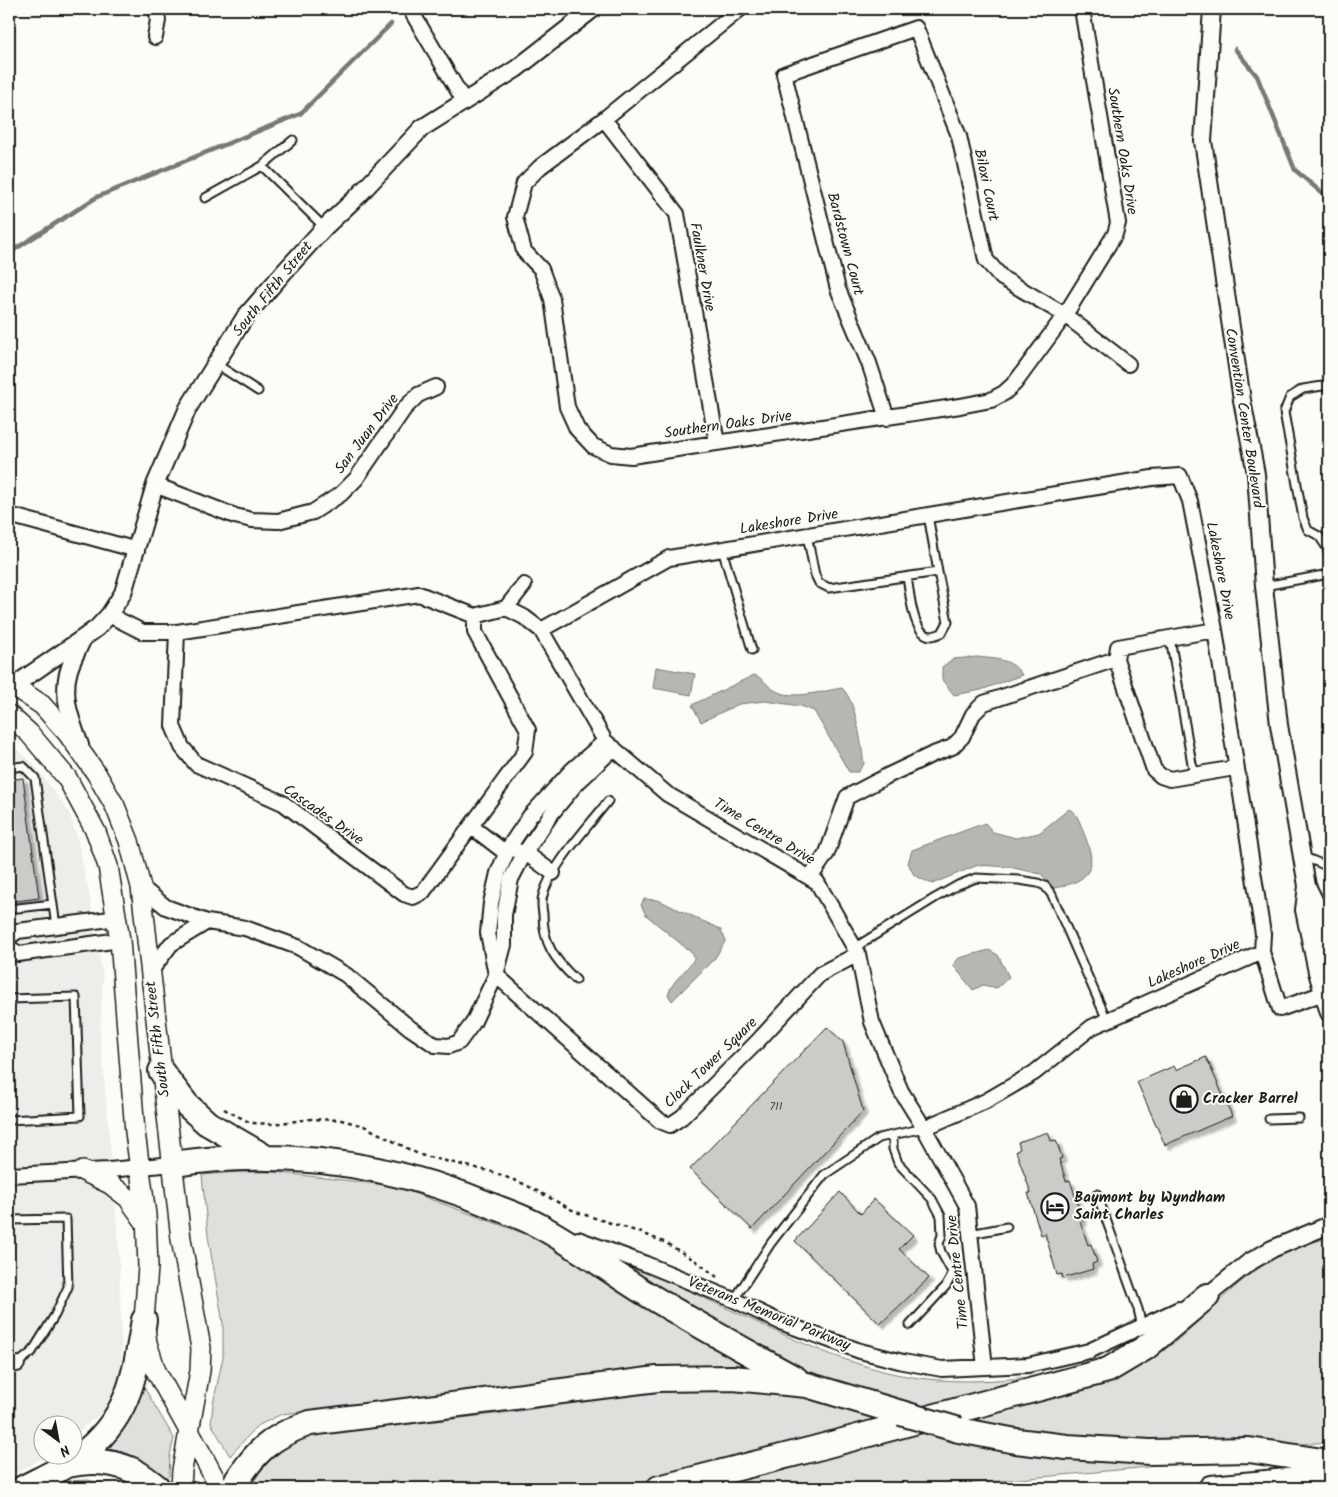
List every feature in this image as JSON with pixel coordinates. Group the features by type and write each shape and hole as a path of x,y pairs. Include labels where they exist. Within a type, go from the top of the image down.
{"highway":[{"path":"161,1071 187,1105 207,1123 265,1157"},
{"path":"173,1164 204,1159 265,1157 327,1160 390,1171 469,1196 542,1227 644,1292 807,1385"},
{"path":"659,1488 1108,1370 1145,1348 1207,1296"},
{"path":"23,1488 66,1466 80,1456 100,1438 116,1419 135,1375 144,1320"},
{"path":"232,1488 246,1466 263,1447 275,1438 310,1423 657,1379 733,1378 807,1385 959,1430 1067,1448 1150,1452 1249,1450 1329,1462"},
{"path":"66,1466 84,1461 109,1463 133,1470 158,1488"},
{"path":"1211,1488 1329,1478"}],"main road":[{"name":"South Fifth Street","path":"10,686 42,706 68,734 85,758 115,806 129,842 140,887 186,1273 195,1309 201,1348 200,1371 188,1431 181,1488"},
{"name":"South Fifth Street","path":"9,715 29,733 68,778 96,832 108,866 118,918 139,1167 146,1224 148,1267 144,1320 147,1344 156,1371 206,1460 217,1488"},
{"path":"118,918 135,942 150,972"},
{"path":"83,1172 110,1184 128,1198 146,1224"}],"street":[{"path":"155,37 158,20 156,9"},
{"path":"410,9 464,101"},
{"name":"South Fifth Street","path":"10,686 84,638 109,615 123,593 155,485 188,408 245,317 324,228 358,196 422,128 516,69 593,9"},
{"name":"Southern Oaks Drive","path":"740,9 604,119 540,167 524,183 515,217 524,251 541,269 552,299 567,407 578,429 593,446 611,454 631,456 887,418 990,400 1004,393 1015,383 1065,315 1116,234 1118,223 1082,9"},
{"name":"Convention Center Boulevard","path":"1212,9 1203,141 1239,380 1256,474 1264,586 1279,725 1307,886 1304,910 1326,992 1329,1013"},
{"name":"Biloxi Court","path":"784,74 916,28 959,136 986,260 1002,278 1065,315 1128,364"},
{"name":"Bardstown Court","path":"784,74 838,290 869,362 887,418"},
{"name":"Faulkner Drive","path":"604,119 676,214 718,443"},
{"name":"San Juan Drive","path":"155,485 236,516 252,520 278,521 313,512 341,494 351,484 404,409 418,395 436,387"},
{"name":"Lakeshore Drive","path":"541,630 669,558 1152,478 1180,476 1190,501 1215,630 1235,768 1263,934 1262,952 1092,1027 1034,1072 986,1101 924,1128"},
{"path":"9,515 137,550"},
{"path":"109,615 144,632 177,632 419,594 476,616 506,608 524,585"},
{"name":"Time Centre Drive","path":"506,608 524,617 541,630 609,744 667,794 817,882 856,951 872,1022 901,1091 924,1128 967,1206 985,1367"},
{"name":"Cascades Drive","path":"177,632 173,726 182,747 196,764 283,803 404,894 413,897 423,892 525,752 528,730 475,632 476,616"},
{"path":"1215,630 1118,647 1116,659 1154,770 1161,776 1170,779 1235,768"},
{"path":"84,638 68,671 66,692 67,709 85,758"},
{"path":"810,878 827,853 847,797 931,755 952,747 962,737 974,714 984,703 1116,659"},
{"path":"496,975 488,933 498,873 509,848 530,816 572,770 609,744"},
{"path":"140,887 166,907 207,922 245,928 298,947 346,975 410,1028 435,1045 448,1046 459,1042 474,1023 496,975 504,945 504,915 511,879 524,854 552,814 609,744"},
{"path":"472,827 502,850 509,848 531,857 553,872"},
{"name":"Convention Center Boulevard","path":"1307,886 1317,906 1329,952"},
{"path":"9,938 18,931 118,918"},
{"path":"150,972 171,944 207,922"},
{"path":"9,947 18,954 120,940"},
{"name":"Clock Tower Square","path":"496,975 660,1121 670,1125 682,1116 757,1042 820,974 856,951"},
{"path":"1262,952 1280,1009 1326,992"},
{"path":"9,1175 83,1172 173,1164"},
{"name":"Veterans Memorial Parkway","path":"542,1227 646,1264 734,1300 780,1322 860,1352 942,1369 1028,1365 1089,1351 1207,1296 1248,1263 1272,1249 1329,1225"}],"lane":[{"path":"205,198 262,166 293,140"},
{"path":"262,166 324,228"},
{"path":"216,363 258,391"},
{"path":"1329,385 1303,389 1290,397 1284,412 1303,518 1308,530 1319,536 1327,548 1329,557"},
{"path":"907,577 916,626 921,633 931,636 942,633 948,622 928,515"},
{"path":"1319,536 1329,534"},
{"path":"807,535 815,575 819,583 829,588 938,572"},
{"path":"722,549 752,650"},
{"path":"1264,586 1329,574"},
{"path":"1170,638 1194,775"},
{"path":"9,768 23,766 35,778 56,926"},
{"path":"576,980 549,948 543,928 542,896 553,872 608,801"},
{"path":"1302,856 1329,867"},
{"path":"856,951 935,898 958,885 976,878 1038,883 1045,886 1052,895 1107,1020"},
{"path":"9,909 53,904"},
{"path":"9,999 76,997 80,1116 9,1120"},
{"path":"1269,1119 1300,1118"},
{"path":"734,1300 771,1243 824,1175 879,1138 924,1128"},
{"path":"893,1135 893,1149 898,1163 932,1199 941,1216 942,1235 940,1252 952,1272 946,1286 910,1325"},
{"path":"1097,1194 1138,1309 1142,1327"},
{"path":"9,1220 66,1219 68,1287 55,1315 32,1352 13,1364"},
{"path":"970,1234 1007,1227"}],"path":[{"path":"220,1108 251,1123 273,1124 312,1119 341,1120 364,1126 420,1155 493,1172 524,1184 576,1212 658,1239 696,1261 720,1280"}],"shaded area":[{"path":"977,657 1008,662 1018,669 1022,675 981,690 954,695 942,680 942,667 953,659"},
{"path":"656,667 695,674 691,695 653,688"},
{"path":"754,675 783,694 799,695 842,688 855,713 860,735 864,764 858,772 849,772 814,711 801,706 765,701 739,704 701,722 692,705"},
{"path":"9,743 33,763 69,812 78,841 89,894 103,978 100,1032 119,1246 122,1371 112,1404 82,1429 82,1414 32,1414 33,1464 9,1477"},
{"path":"1069,809 1079,821 1088,843 1091,863 1089,870 1084,876 1067,885 1054,888 1041,874 1009,867 978,865 932,884 914,875 908,863 912,850 985,823 993,832 1016,838 1039,833"},
{"path":"644,899 658,900 720,929 726,940 715,958 672,1001 668,995 670,990 694,959 693,954 646,915 641,905"},
{"path":"989,950 998,955 1009,977 997,988 983,985 973,990 953,965 959,958"},
{"path":"237,1172 274,1172 394,1186 528,1235 588,1263 767,1371 509,1387 282,1414 257,1426 230,1456 211,1423 223,1357 223,1323 208,1236 202,1175"},
{"path":"1329,1238 1329,1442 1289,1445 1101,1444 960,1422 1134,1368 1165,1350 1241,1281 1270,1261 1296,1247"},
{"path":"634,1266 798,1341 866,1366 900,1375 936,1380 973,1381 1027,1377 1027,1382 920,1411 861,1392 803,1369 760,1348 701,1315 631,1270"},
{"path":"142,1384 174,1438 170,1455 169,1476 166,1479 153,1468 135,1458 121,1452 103,1448"},
{"path":"665,1387 719,1388 772,1392 823,1402 875,1419 751,1455 624,1488 251,1488 263,1468 275,1456 297,1441 318,1435 519,1411"},
{"path":"925,1430 1148,1461 1149,1467 923,1488 704,1488"},
{"path":"88,1480 120,1488 49,1488 68,1481"}],"building":[{"path":"23,778 39,898 9,902 9,780"},
{"path":"827,1027 843,1042 863,1111 752,1229 690,1169"},
{"name":"Cracker Barrel","path":"1206,1057 1232,1116 1165,1145 1137,1082 1174,1066 1176,1070"},
{"name":"Baymont by Wyndham Saint Charles","path":"1048,1132 1051,1141 1056,1140 1062,1158 1059,1159 1066,1181 1070,1180 1083,1221 1080,1222 1088,1245 1091,1244 1097,1262 1092,1264 1093,1269 1063,1278 1062,1274 1057,1275 1045,1233 1041,1235 1028,1193 1031,1193 1016,1151 1020,1149 1018,1142"},
{"path":"840,1192 861,1214 874,1199 913,1235 899,1249 929,1278 880,1324 795,1241"}],"waterway":[{"path":"9,253 97,197 300,114 391,24"},
{"path":"1235,49 1257,76 1295,170 1329,199"}],"place":[{"name":"Cracker Barrel","path":"1184,1099"},
{"name":"Baymont by Wyndham Saint Charles","path":"1055,1207"}]}
